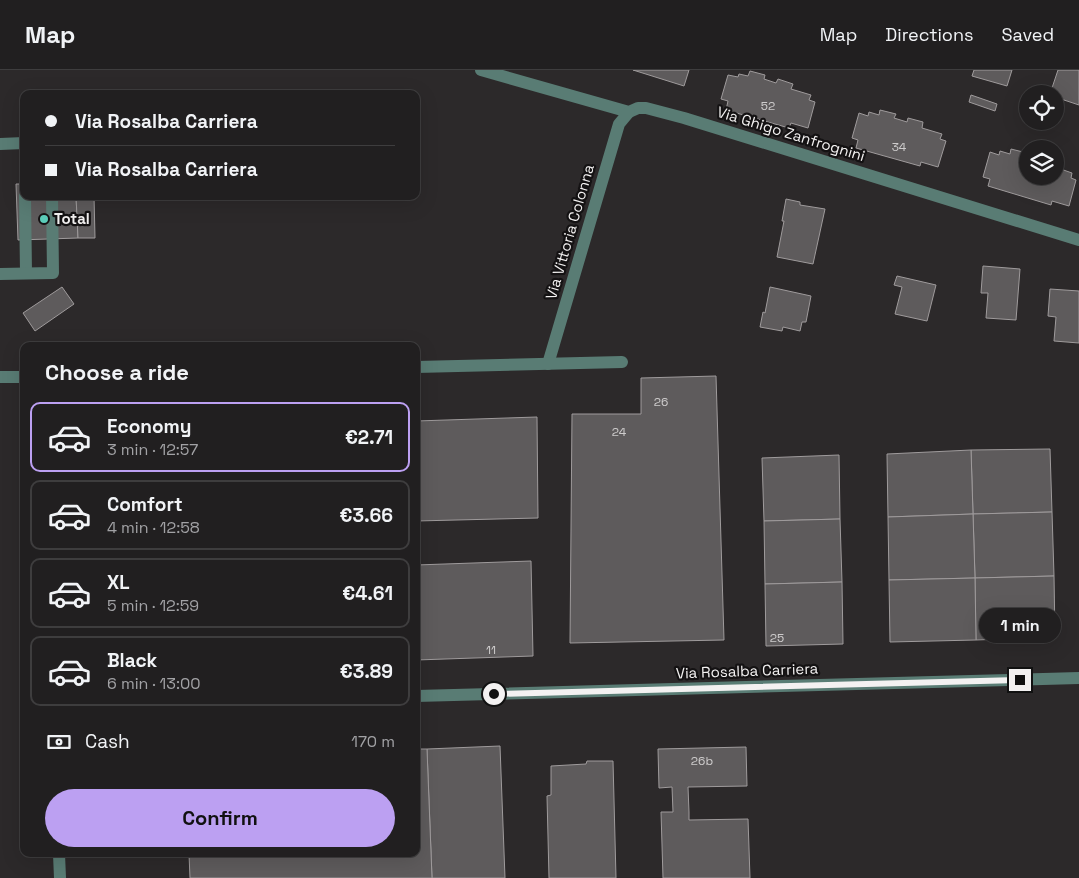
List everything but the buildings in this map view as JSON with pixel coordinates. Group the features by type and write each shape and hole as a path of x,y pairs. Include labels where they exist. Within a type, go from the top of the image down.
{"street":[{"name":"Via Ghigo Zanfrognini","path":"486,72 629,112 638,108 646,108 684,118 1079,240"},
{"name":"Via Vittoria Colonna","path":"548,364 619,124 629,112"},
{"path":"0,144 20,143"},
{"path":"25,200 26,273"},
{"path":"0,274 53,273 52,200"},
{"path":"420,367 622,362"},
{"path":"0,377 20,377"},
{"name":"Via Rosalba Carriera","path":"420,696 1079,678"},
{"path":"59,857 60,878"}],"place":[{"name":"Total","path":"44,219"}],"route":[{"path":"494,694 1020,680"}]}
